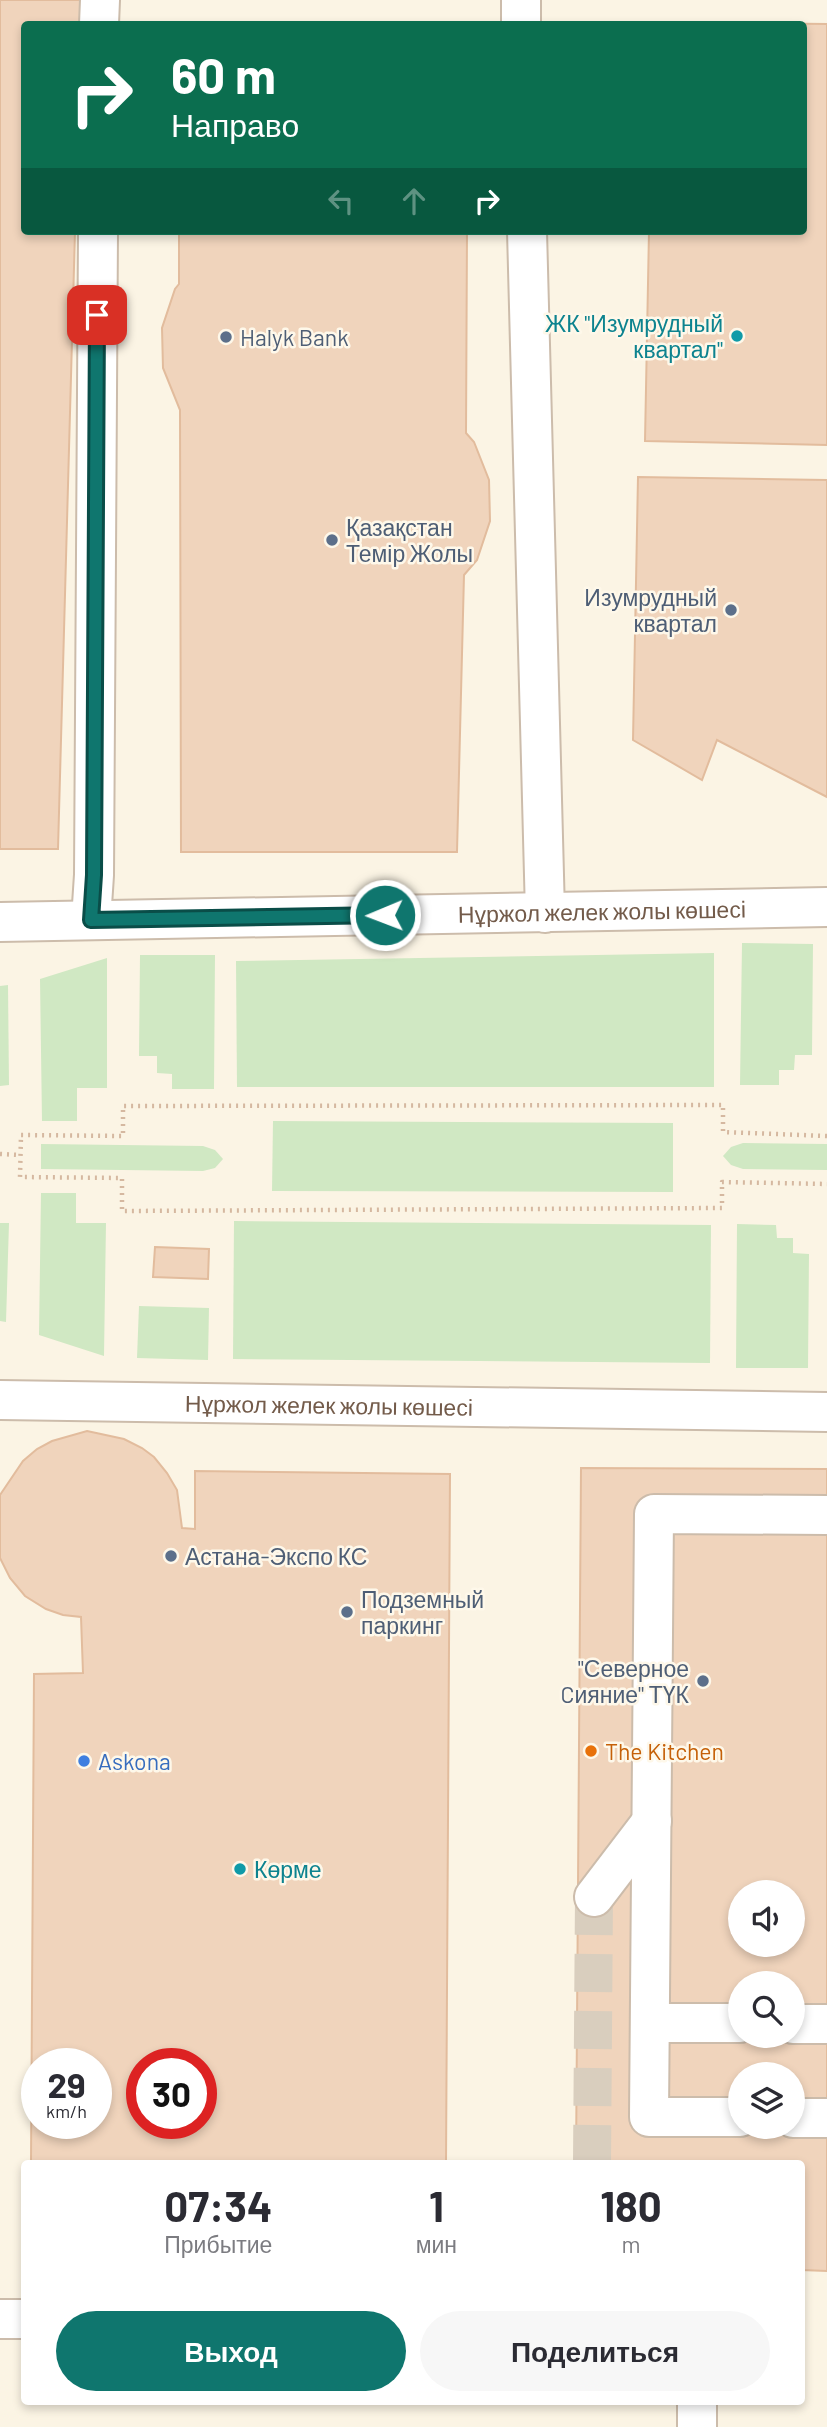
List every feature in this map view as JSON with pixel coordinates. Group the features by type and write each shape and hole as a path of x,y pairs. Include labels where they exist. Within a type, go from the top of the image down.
{"street":[{"path":"99,21 100,0"},
{"path":"521,0 521,21"},
{"path":"91,920 94,861 98,235"},
{"path":"527,235 545,913"},
{"name":"Нұржол желек жолы көшесі","path":"0,922 827,907"},
{"name":"Нұржол желек жолы көшесі","path":"0,1400 827,1412"},
{"path":"728,2117 649,2117 654,1514 827,1515"},
{"path":"594,1897 652,1821"},
{"path":"650,2023 728,2023"},
{"path":"805,2024 827,2024"},
{"path":"805,2118 827,2118"},
{"path":"0,2319 21,2319"},
{"path":"696,2405 697,2427"}],"path":[{"path":"827,1136 723,1132 723,1105 123,1105 123,1136 21,1135 20,1155 20,1177 122,1178 122,1211 722,1208 722,1182 827,1184"},
{"path":"0,1154 20,1155"}],"green space":[{"path":"742,943 813,944 812,1055 795,1055 794,1070 779,1070 779,1085 740,1085"},
{"path":"714,953 714,1087 237,1087 236,961"},
{"path":"140,955 215,955 214,1089 172,1089 172,1074 157,1073 157,1056 139,1056"},
{"path":"107,958 107,1088 77,1088 77,1121 42,1121 40,979"},
{"path":"8,985 9,1085 0,1086 0,986"},
{"path":"273,1121 673,1123 673,1192 272,1191"},
{"path":"743,1143 827,1144 827,1170 743,1169 731,1165 723,1156 731,1147"},
{"path":"41,1144 203,1146 215,1150 223,1159 215,1168 203,1171 41,1169"},
{"path":"41,1193 76,1193 76,1223 106,1223 104,1356 39,1335"},
{"path":"234,1221 711,1225 710,1363 233,1359"},
{"path":"0,1223 9,1223 6,1322 0,1321"},
{"path":"737,1224 776,1225 777,1238 793,1238 793,1253 809,1254 808,1368 736,1368"},
{"path":"139,1306 209,1308 208,1360 137,1358"}],"building":[{"path":"0,0 81,0 80,21 21,21 21,235 75,235 58,849 0,849"},
{"name":"ЖК \"Изумрудный квартал\"","path":"807,24 827,24 827,445 645,441 649,235 807,235"},
{"name":"Қазақстан Темір Жолы","path":"179,235 467,235 466,433 474,442 489,480 490,521 477,560 464,575 457,852 181,852 180,410 163,368 162,328 179,284"},
{"name":"Изумрудный квартал","path":"638,477 827,480 827,797 717,740 702,780 633,740"},
{"path":"155,1247 209,1249 208,1279 153,1277"},
{"name":"Көрме","path":"87,1431 124,1439 154,1457 167,1473 177,1490 182,1528 195,1529 195,1471 450,1474 446,2160 31,2160 31,2139 112,2139 112,2048 32,2048 34,1674 83,1673 81,1617 46,1609 25,1596 10,1578 0,1558 0,1495 23,1461 52,1441"},
{"name":"\"Северное Cияние\" ТҮК","path":"581,1468 827,1469 827,2271 805,2270 805,2160 576,2160"}],"tunnel":[{"path":"592,2160 594,1897"}],"place":[{"name":"ЖК \"Изумрудный квартал\"","path":"737,336"},
{"name":"Halyk Bank","path":"226,337"},
{"name":"Қазақстан Темір Жолы","path":"332,540"},
{"name":"Изумрудный квартал","path":"731,610"},
{"name":"Астана-Экспо КС","path":"171,1556"},
{"name":"Подземный паркинг","path":"347,1612"},
{"name":"\"Северное Cияние\" ТҮК","path":"703,1681"},
{"name":"The Kitchen","path":"591,1751"},
{"name":"Askona","path":"84,1761"},
{"name":"Көрме","path":"240,1869"}],"route":[{"path":"97,315 94,875 91,920 385,915"}]}
